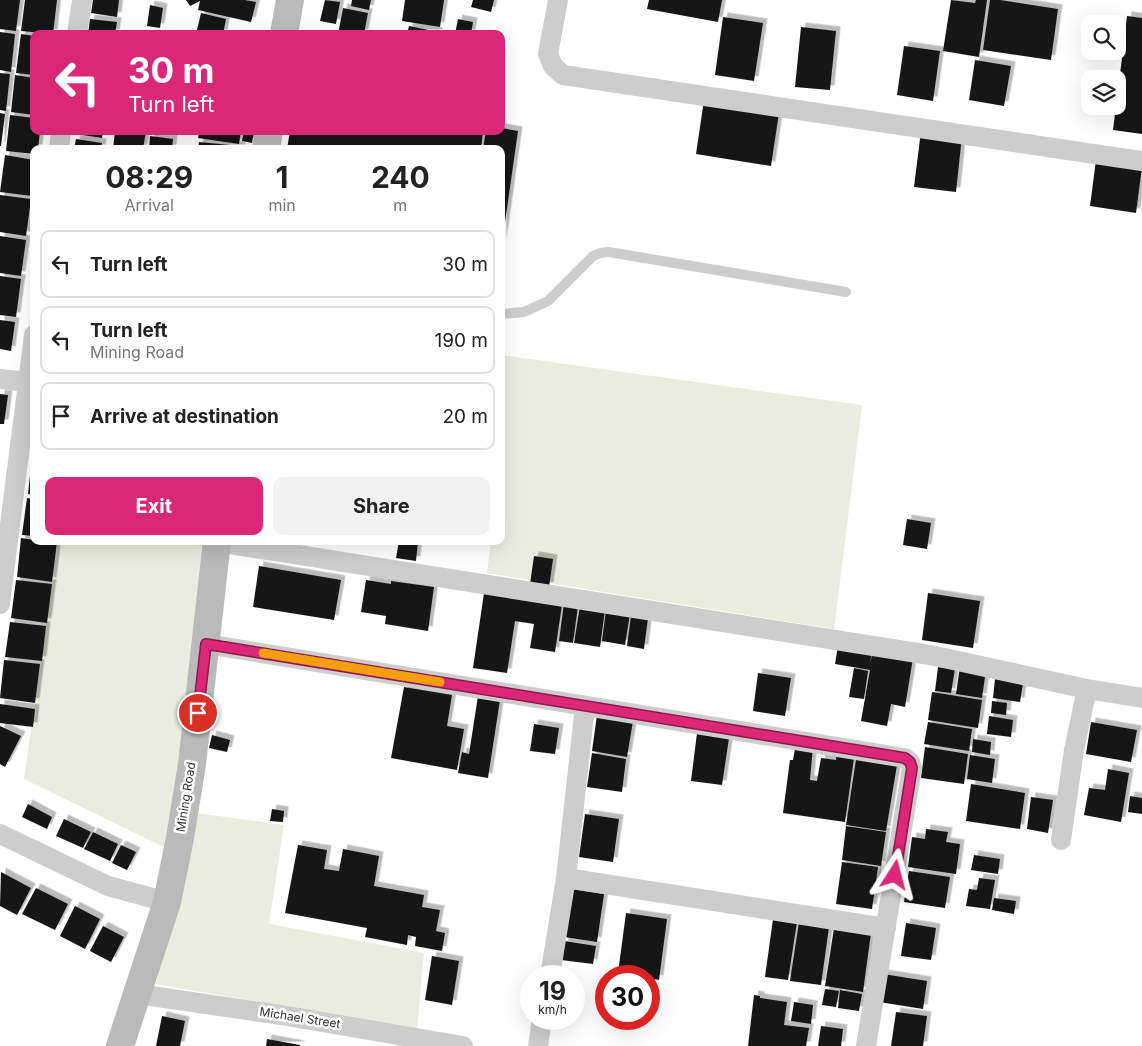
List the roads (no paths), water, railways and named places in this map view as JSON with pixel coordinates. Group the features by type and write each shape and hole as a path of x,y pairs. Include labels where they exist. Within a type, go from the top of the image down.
{"street":[{"path":"78,30 82,0"},
{"path":"285,30 290,0"},
{"path":"558,0 548,54 553,66 563,75 1142,161"},
{"path":"0,604 30,366"},
{"path":"0,379 28,382"},
{"name":"Mining Road","path":"120,1046 167,902 180,838 192,764 217,545"},
{"path":"236,545 930,655 1087,689 1142,698"},
{"path":"206,644 905,758 910,762 912,768 866,1046"},
{"path":"1061,840 1074,750 1087,689"},
{"path":"552,965 566,878 585,706"},
{"path":"0,834 108,886 167,902"},
{"path":"566,878 886,928"},
{"name":"Michael Street","path":"137,994 281,1015 401,1041 463,1046"},
{"path":"538,1046 540,1030"}],"lane":[{"path":"505,314 524,312 548,301 593,256 609,252 846,292"}]}
